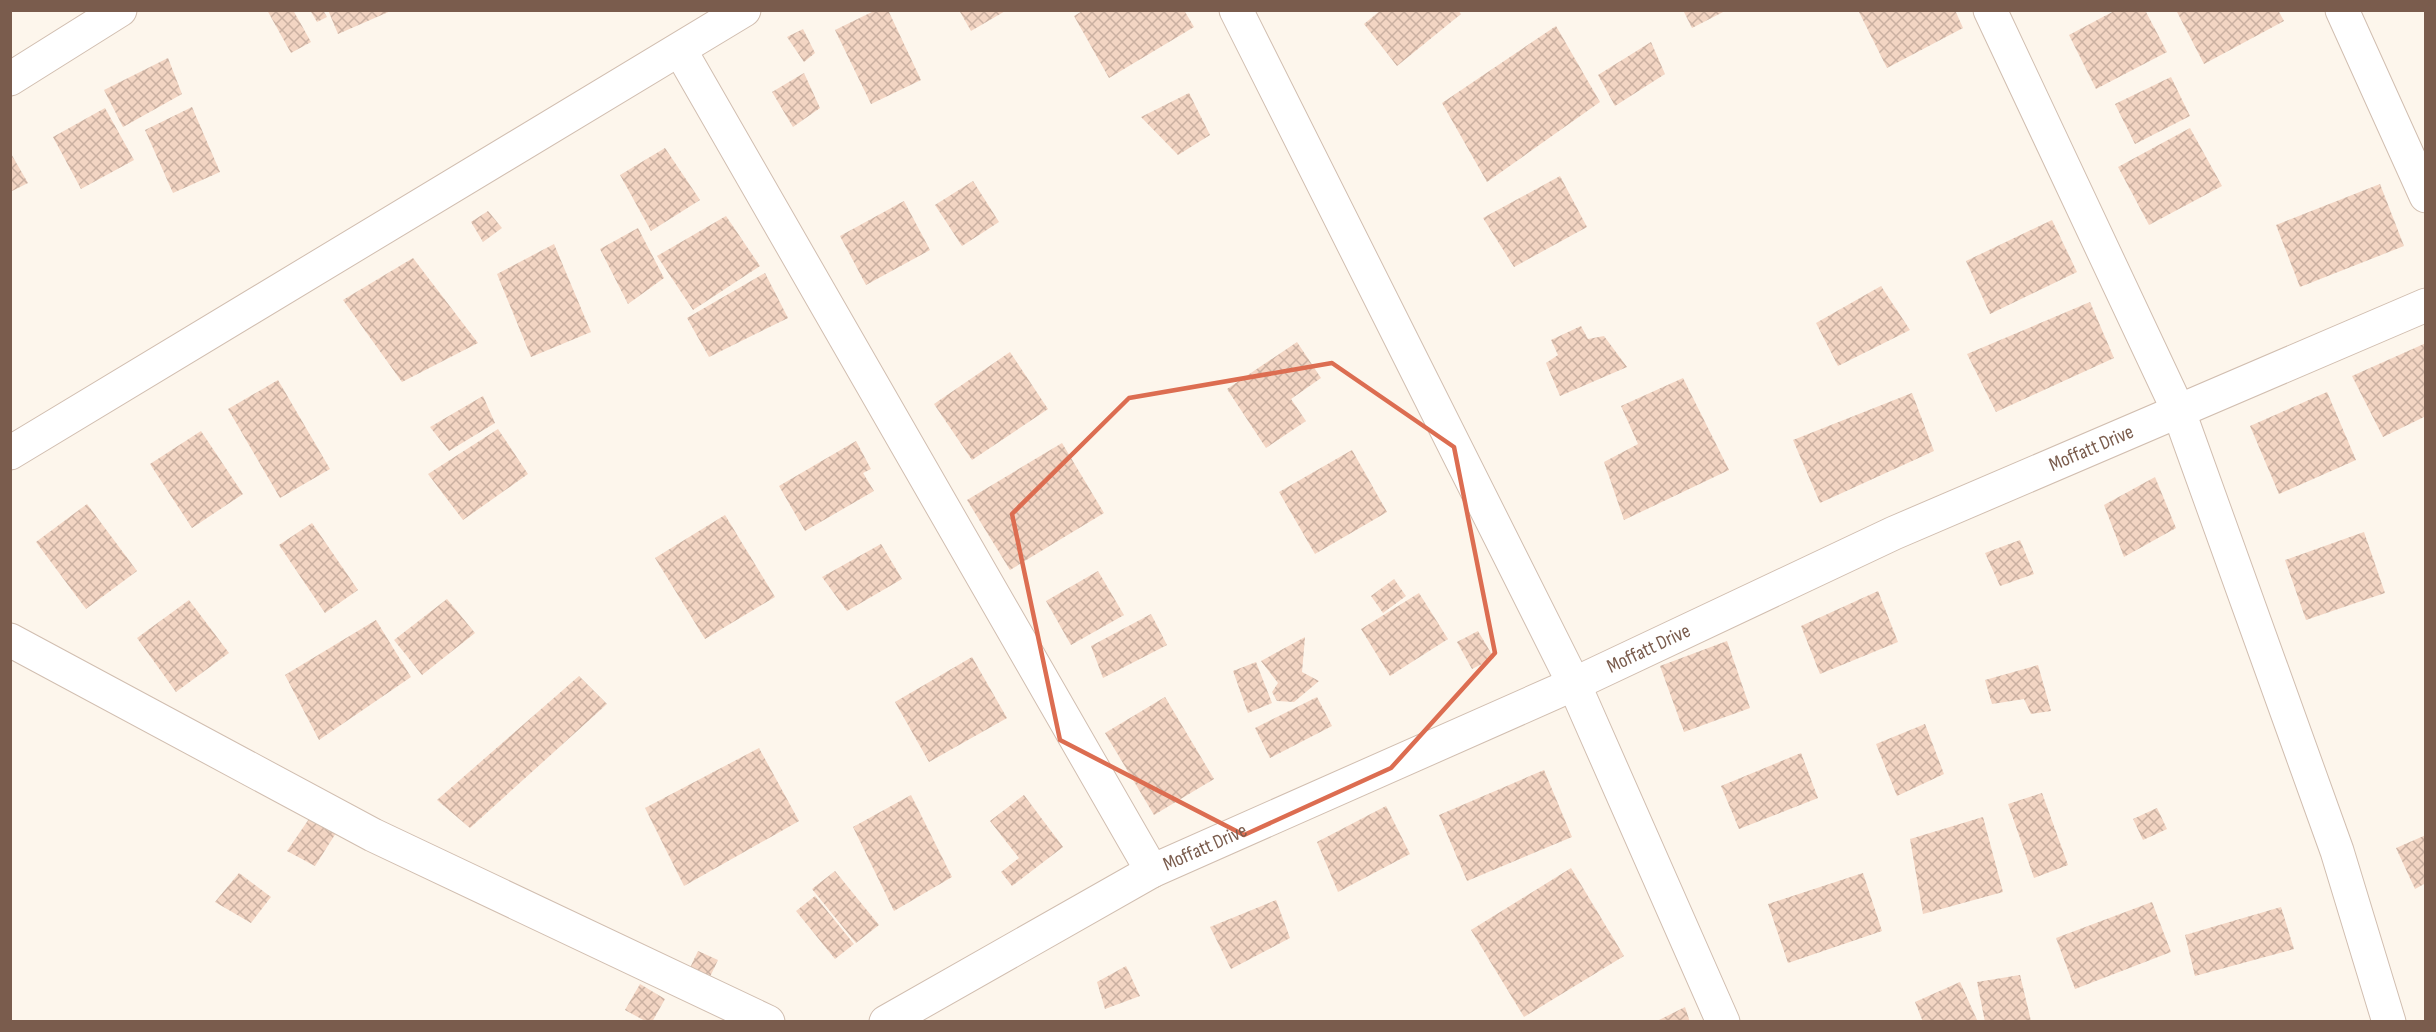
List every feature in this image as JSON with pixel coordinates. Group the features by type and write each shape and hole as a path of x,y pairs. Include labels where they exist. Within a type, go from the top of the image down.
{"street":[{"path":"10,79 120,10"},
{"path":"10,453 744,10"},
{"path":"1236,10 1574,684 1723,1022"},
{"path":"1990,10 2179,412 2337,851 2389,1022"},
{"path":"2342,10 2426,196"},
{"path":"680,50 1152,871"},
{"name":"Moffatt Drive","path":"886,1022 1152,871 1574,684 1894,533 2426,305"},
{"path":"10,640 373,835 768,1022"}],"highlighted area":[{"path":"1332,363 1454,447 1495,653 1391,768 1244,835 1060,740 1012,514 1129,398"}],"building":[{"path":"267,10 293,10 311,42 291,53"},
{"path":"310,10 323,10 327,17 317,22"},
{"path":"328,10 393,10 338,34"},
{"path":"876,10 888,10 921,80 871,104 835,30"},
{"path":"959,10 1007,10 971,31"},
{"path":"1084,10 1184,10 1194,27 1109,78 1074,16"},
{"path":"1381,10 1458,10 1461,14 1397,66 1364,24"},
{"path":"1683,10 1727,10 1692,28"},
{"path":"1858,10 1955,10 1963,28 1887,68"},
{"path":"2116,10 2145,10 2167,52 2096,89 2069,35"},
{"path":"2176,10 2278,10 2284,21 2204,64"},
{"path":"1556,26 1600,102 1487,182 1442,103"},
{"path":"803,29 815,53 804,62 787,37"},
{"path":"1651,42 1665,74 1615,106 1598,75"},
{"path":"168,58 182,94 123,127 104,90"},
{"path":"804,73 820,108 793,127 772,92"},
{"path":"2171,77 2190,116 2135,144 2115,104"},
{"path":"1189,93 1210,135 1178,155 1141,117"},
{"path":"192,107 220,172 173,193 145,130"},
{"path":"105,108 134,160 81,189 53,137"},
{"path":"2190,128 2222,186 2149,225 2118,167"},
{"path":"665,148 700,200 651,231 620,175"},
{"path":"10,152 28,183 10,192"},
{"path":"1560,176 1587,227 1514,267 1483,218"},
{"path":"973,181 999,222 962,246 935,205"},
{"path":"2380,184 2404,246 2300,287 2276,225"},
{"path":"904,201 930,250 866,285 840,236"},
{"path":"488,211 502,228 483,242 471,222"},
{"path":"726,216 760,266 693,310 657,256"},
{"path":"2052,220 2077,272 1990,314 1966,261"},
{"path":"638,228 664,278 628,304 600,249"},
{"path":"554,244 591,332 531,357 497,274"},
{"path":"413,258 478,343 402,382 343,300"},
{"path":"765,273 788,318 709,357 687,318"},
{"path":"1881,286 1910,330 1838,366 1816,323"},
{"path":"2090,302 2114,358 1996,412 1967,354"},
{"path":"1581,326 1588,339 1604,336 1627,367 1560,396 1546,363 1558,355 1551,340"},
{"path":"1297,342 1321,378 1291,399 1306,421 1266,448 1227,389"},
{"path":"2426,343 2426,416 2383,437 2352,376"},
{"path":"1010,352 1048,409 972,460 934,404"},
{"path":"1683,378 1729,470 1624,520 1604,462 1638,444 1621,406"},
{"path":"278,380 330,469 280,498 228,409"},
{"path":"2327,392 2356,460 2279,494 2250,426"},
{"path":"1912,393 1934,451 1820,503 1793,440"},
{"path":"483,396 495,423 449,451 430,427"},
{"path":"498,429 528,474 463,520 428,474"},
{"path":"201,431 243,494 192,528 150,464"},
{"path":"856,441 871,469 863,473 874,491 805,531 779,486"},
{"path":"1062,443 1104,513 1010,570 967,500"},
{"path":"1352,450 1387,512 1315,554 1279,492"},
{"path":"2155,477 2176,528 2124,557 2104,505"},
{"path":"87,504 137,571 86,609 36,542"},
{"path":"725,515 775,597 705,639 655,558"},
{"path":"312,523 358,590 325,613 279,545"},
{"path":"2364,532 2385,593 2306,620 2285,560"},
{"path":"2020,540 2034,574 2000,586 1985,553"},
{"path":"881,544 902,579 847,611 822,577"},
{"path":"1098,571 1124,615 1071,645 1046,601"},
{"path":"1394,579 1406,596 1383,613 1371,596"},
{"path":"1878,591 1898,642 1820,674 1801,626"},
{"path":"1419,593 1448,639 1390,676 1361,629"},
{"path":"447,599 475,633 422,675 394,640"},
{"path":"189,600 229,653 176,692 137,638"},
{"path":"1151,614 1167,645 1103,678 1091,646"},
{"path":"376,620 411,677 319,740 285,675"},
{"path":"1478,631 1494,658 1472,669 1457,642"},
{"path":"1305,637 1302,672 1319,681 1294,702 1277,701 1272,692 1278,683 1261,661"},
{"path":"1727,641 1750,708 1684,732 1660,666"},
{"path":"972,657 1007,718 929,762 895,702"},
{"path":"1256,662 1272,703 1248,713 1233,671"},
{"path":"2038,665 2051,711 2031,714 2024,699 1992,704 1985,680"},
{"path":"579,676 607,704 470,828 437,800"},
{"path":"1165,697 1214,779 1154,815 1105,733"},
{"path":"1317,697 1332,726 1270,758 1255,728"},
{"path":"1925,724 1944,774 1897,796 1876,744"},
{"path":"759,748 799,821 684,886 645,808"},
{"path":"1801,753 1818,798 1739,829 1721,786"},
{"path":"1544,770 1572,837 1467,881 1439,815"},
{"path":"2042,793 2068,865 2034,878 2008,804"},
{"path":"911,795 952,877 894,911 853,827"},
{"path":"1024,795 1063,847 1012,886 1001,872 1019,858 990,821"},
{"path":"1386,806 1410,854 1338,892 1317,842"},
{"path":"2157,808 2167,829 2143,840 2133,819"},
{"path":"311,816 336,833 315,866 287,851"},
{"path":"1983,817 2003,892 1923,914 1910,839"},
{"path":"2426,835 2426,883 2415,889 2396,848"},
{"path":"1571,868 1624,956 1524,1017 1471,930"},
{"path":"835,871 879,925 856,943 812,889"},
{"path":"239,873 271,897 251,923 215,902"},
{"path":"1863,873 1882,931 1788,963 1768,904"},
{"path":"815,896 854,944 835,959 796,911"},
{"path":"1276,900 1290,938 1231,969 1210,927"},
{"path":"2152,902 2171,952 2075,989 2056,938"},
{"path":"2281,907 2294,949 2195,976 2185,935"},
{"path":"698,951 718,960 707,983 687,974"},
{"path":"1126,966 1140,996 1105,1009 1097,982"},
{"path":"2020,975 2031,1021 1985,1022 1977,982"},
{"path":"1960,982 1978,1022 1923,1022 1915,1002"},
{"path":"640,984 665,999 652,1022 647,1022 625,1010"},
{"path":"1685,1007 1690,1022 1655,1022"}]}
